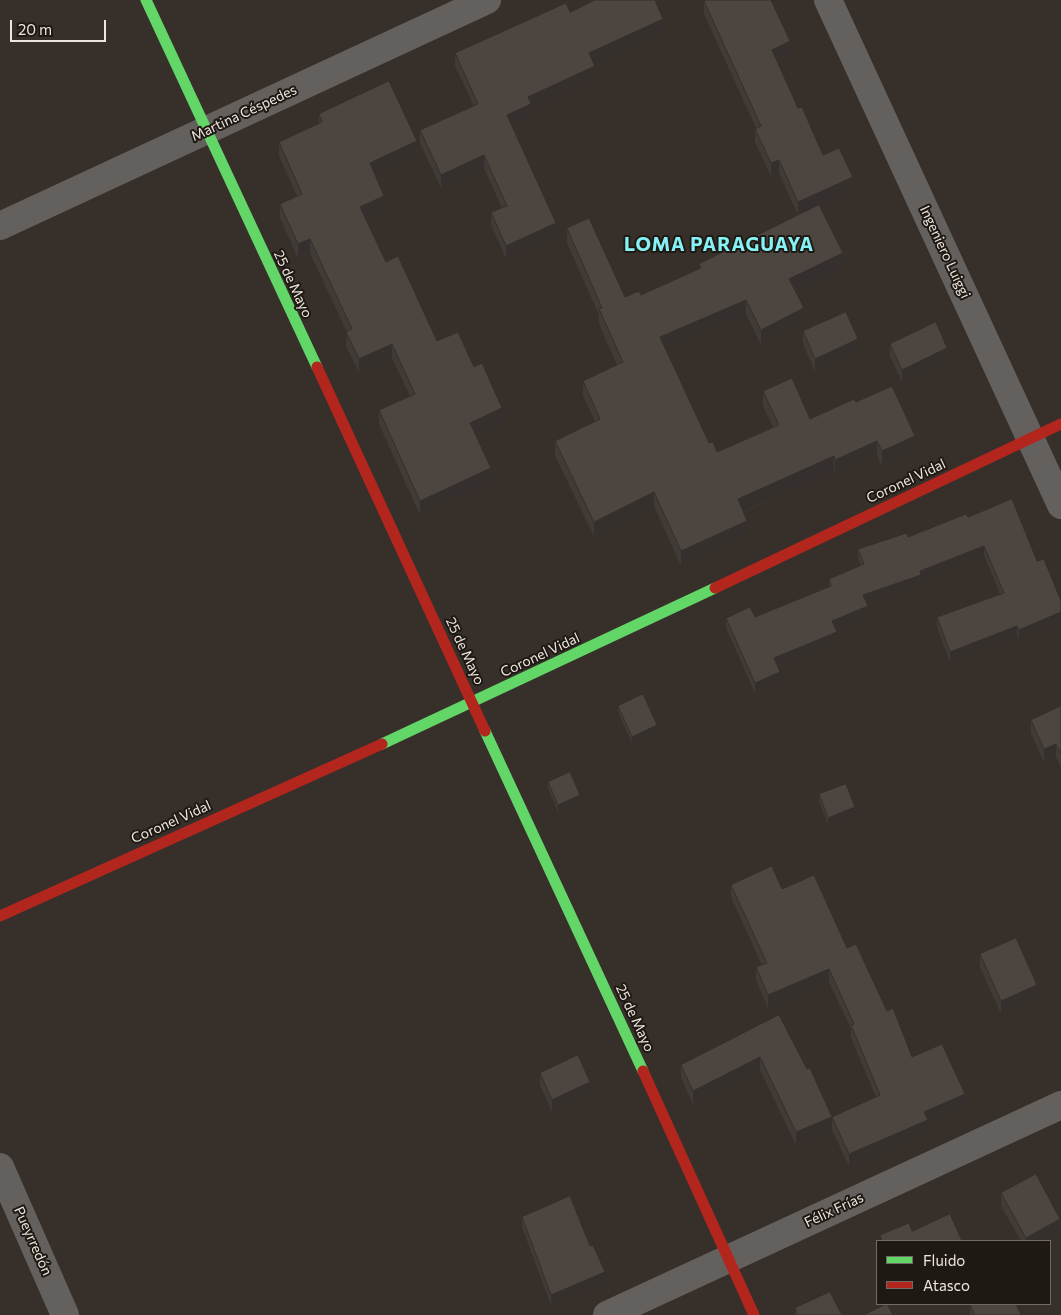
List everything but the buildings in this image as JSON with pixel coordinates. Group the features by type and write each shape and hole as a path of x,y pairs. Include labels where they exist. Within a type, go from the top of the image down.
{"street":[{"name":"25 de Mayo","path":"146,0 730,1258 754,1315"},
{"name":"Martina Céspedes","path":"0,226 487,0"},
{"name":"Ingeniero Luiggi","path":"828,0 1061,505"},
{"name":"Coronel Vidal","path":"0,916 473,703 1061,424"},
{"name":"Félix Frías","path":"607,1315 1061,1105"},
{"name":"Pueyrredón","path":"0,1167 65,1315"}],"traffic: fast":[{"path":"146,0 317,367"},
{"path":"382,744 715,588"},
{"path":"485,731 643,1071"}],"traffic: jam":[{"path":"317,367 485,731"},
{"path":"715,588 1061,424"},
{"path":"0,916 382,744"},
{"path":"643,1071 754,1315"}],"district":[{"name":"LOMA PARAGUAYA","path":"719,245"}]}
